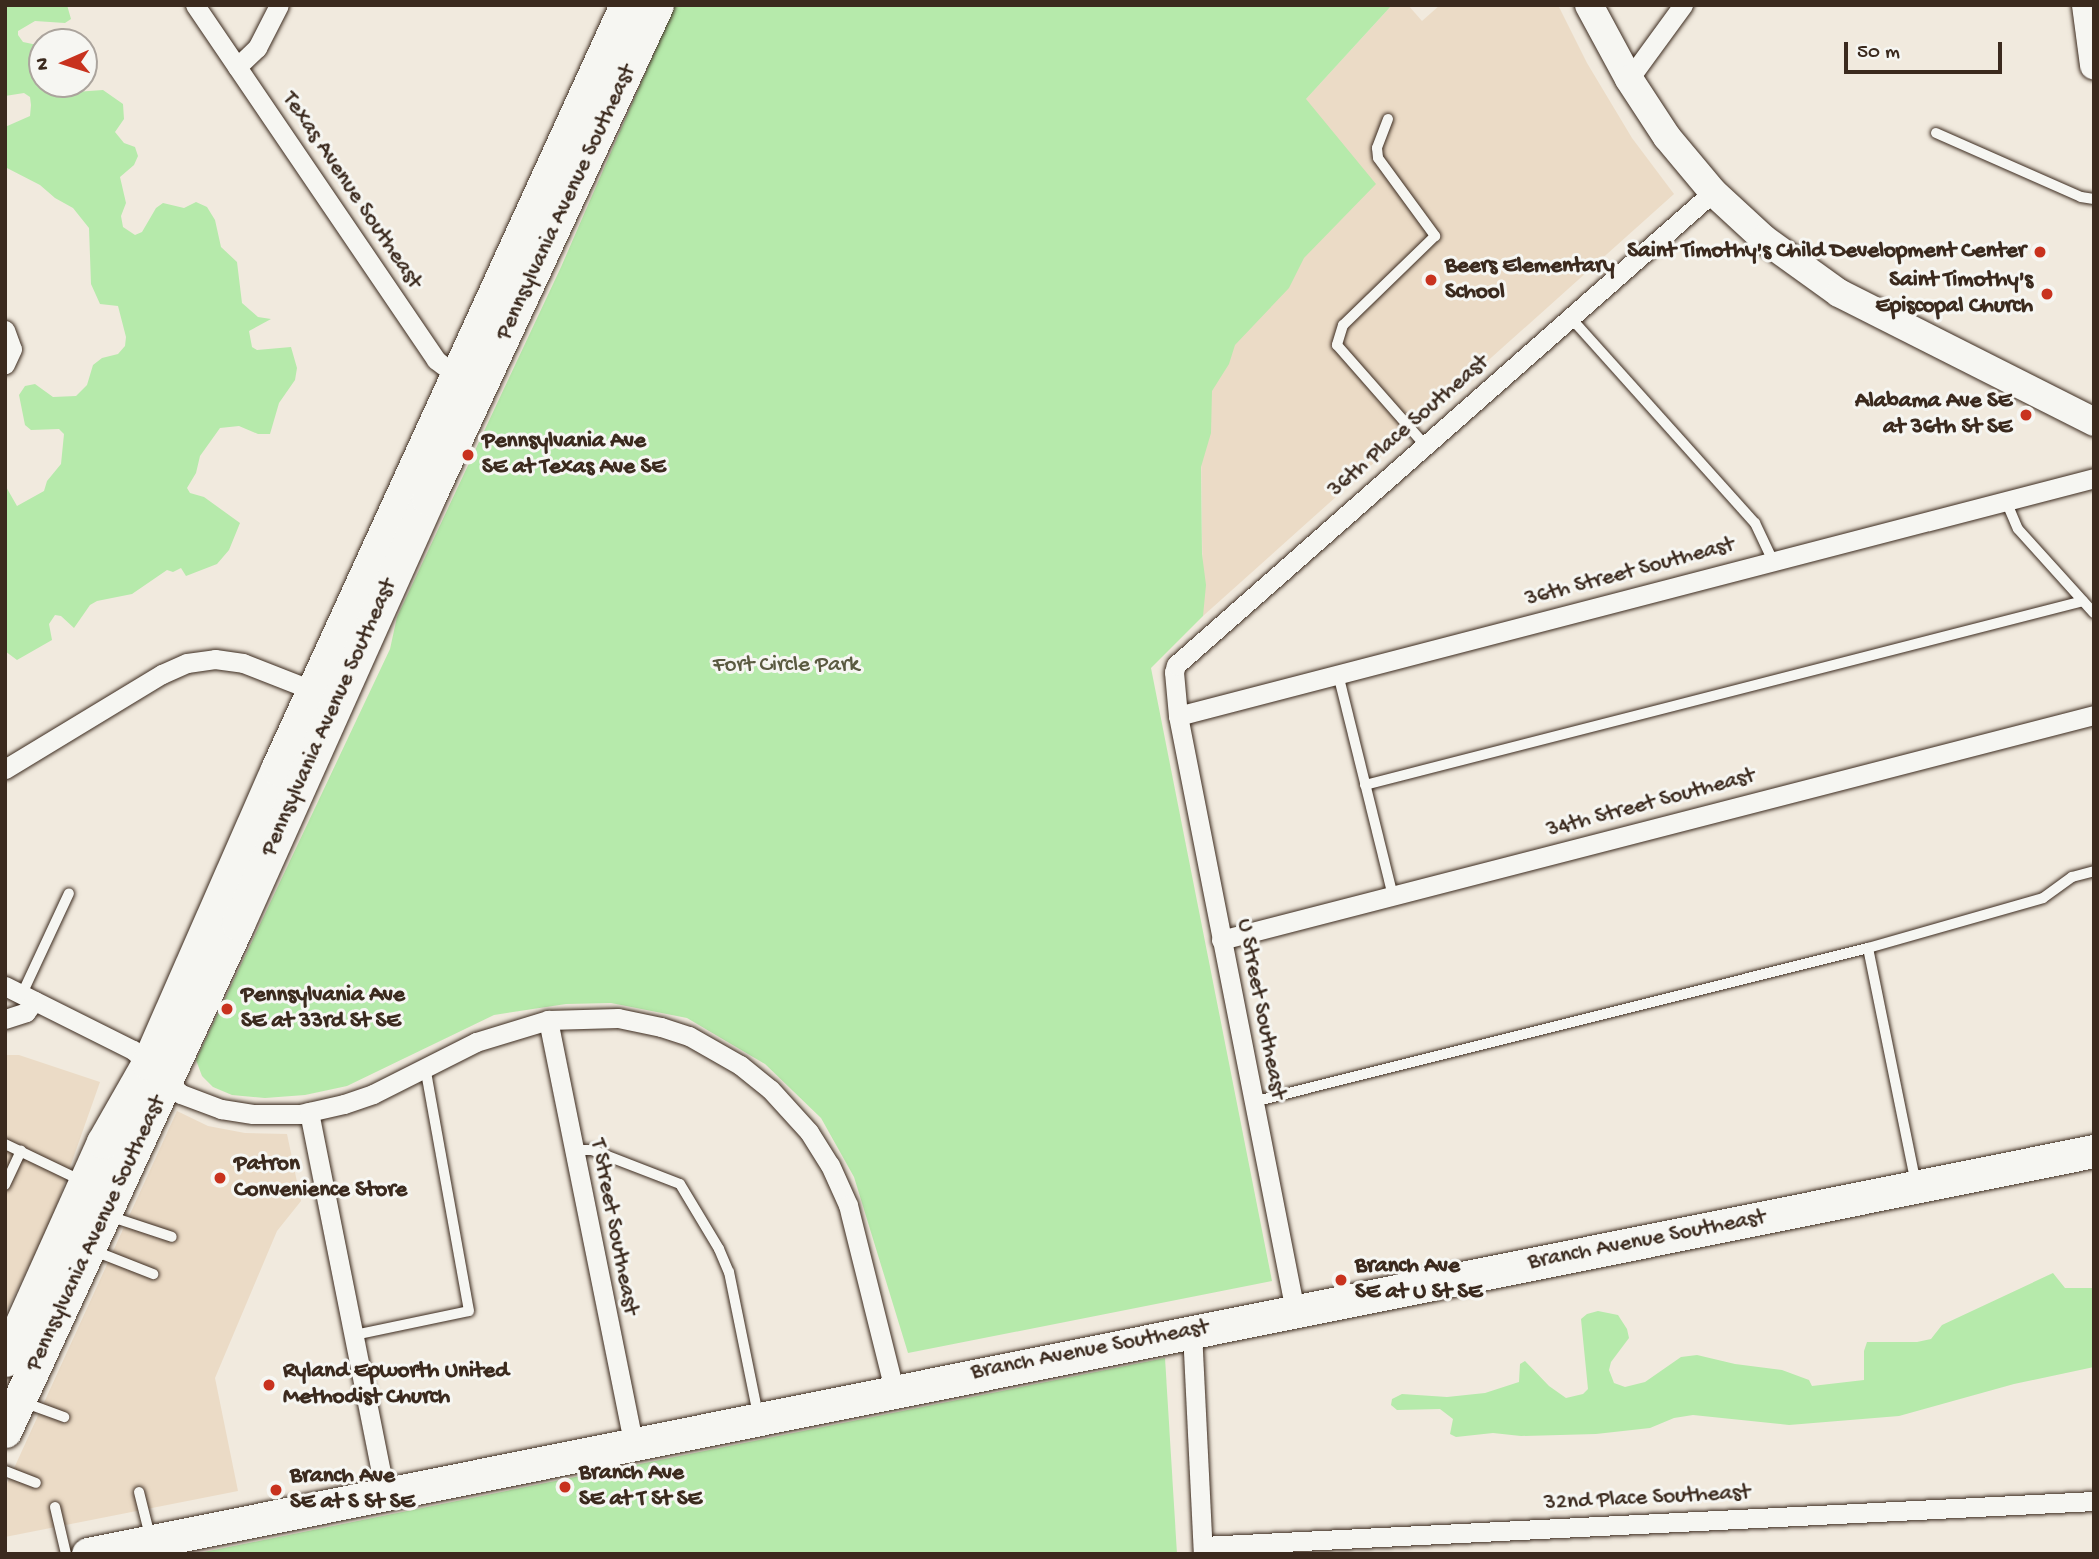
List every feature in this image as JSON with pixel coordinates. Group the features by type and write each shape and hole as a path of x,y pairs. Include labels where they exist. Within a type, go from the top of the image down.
{"highway":[{"name":"Pennsylvania Avenue Southeast","path":"5,1431 104,1215 157,1073 468,382 626,5"},
{"name":"Pennsylvania Avenue Southeast","path":"468,382 657,5"},
{"name":"Pennsylvania Avenue Southeast","path":"7,1352 103,1142 157,1073"},
{"name":"Branch Avenue Southeast","path":"88,1554 2094,1151"}],"main road":[{"path":"1589,5 1629,79 1668,137 1713,192 1764,239 1839,293 2094,422"},
{"path":"2086,5 2094,65"}],"street":[{"name":"Texas Avenue Southeast","path":"195,5 436,359 468,382"},
{"path":"237,67 257,48 279,5"},
{"path":"1629,79 1683,5"},
{"name":"36th Place Southeast","path":"1178,716 1173,679 1176,665 1713,192"},
{"path":"5,330 12,349 5,364"},
{"name":"36th Street Southeast","path":"1178,716 2094,478"},
{"path":"5,769 162,674 187,663 215,659 234,661 326,696"},
{"name":"34th Street Southeast","path":"1221,940 2094,715"},
{"name":"U Street Southeast","path":"1178,716 1295,1311"},
{"path":"20,994 133,1050 191,1099 231,1111 274,1115 309,1112 363,1098 487,1037 548,1020 589,1016 618,1018 675,1031 740,1065 784,1102 809,1132 840,1184 894,1390"},
{"path":"5,1019 26,1012 20,994"},
{"name":"T Street Southeast","path":"548,1020 632,1443"},
{"path":"309,1112 385,1493"},
{"path":"1192,1331 1203,1550"},
{"name":"32nd Place Southeast","path":"1203,1550 2094,1501"}],"lane":[{"path":"1388,119 1377,148 1378,158 1434,236 1343,325 1337,345 1425,445"},
{"path":"1936,133 2081,197 2094,199"},
{"path":"1570,317 1755,523 1773,561"},
{"path":"2006,501 2018,529 2094,613"},
{"path":"1365,785 2083,601"},
{"path":"1338,674 1393,896"},
{"path":"1253,1102 1868,947 2043,898 2072,877 2094,871"},
{"path":"20,994 69,893"},
{"path":"1868,947 1916,1186"},
{"path":"354,1335 469,1311 425,1067"},
{"path":"5,1144 86,1182"},
{"path":"573,1150 592,1150 680,1184 730,1272 759,1418"},
{"path":"5,1185 21,1151"},
{"path":"104,1215 172,1237"},
{"path":"88,1249 153,1274"},
{"path":"20,1400 64,1418"},
{"path":"5,1471 36,1483"},
{"path":"139,1492 151,1540"},
{"path":"55,1507 65,1554"}],"shaded area":[{"name":"Beers Elementary School","path":"1392,5 1408,5 1422,21 1440,5 1558,5 1587,63 1632,138 1674,194 1203,616 1200,366 1305,100"},
{"path":"5,1055 19,1055 100,1082 50,1224 5,1314"},
{"path":"177,1111 208,1126 245,1133 287,1134 301,1201 277,1231 215,1378 238,1491 5,1537 5,1488"}],"green space":[{"path":"5,5 67,5 71,19 65,23 35,21 18,31 23,42 28,43 28,96 24,93 5,96"},
{"name":"Fort Circle Park","path":"675,5 1392,5 1306,99 1376,184 1304,258 1289,288 1235,345 1229,364 1212,391 1211,433 1201,467 1202,554 1206,585 1203,616 1151,668 1272,1281 908,1353 854,1177 821,1118 765,1064 687,1018 611,1003 566,1004 494,1015 347,1086 305,1095 265,1098 232,1095 213,1087 202,1076 196,1060 390,649 397,617 561,267"},
{"path":"98,90 103,90 123,104 124,119 115,132 124,143 135,147 138,156 134,165 120,177 126,203 121,216 123,227 135,235 142,232 156,208 163,203 184,208 196,202 207,207 215,220 221,247 237,262 242,303 258,317 271,319 249,331 252,347 257,350 291,347 297,368 295,380 279,403 270,434 258,434 239,426 220,428 200,456 196,473 187,488 190,493 204,497 240,523 229,550 217,564 186,576 181,568 173,572 167,570 132,594 97,601 90,605 74,628 61,616 55,615 49,624 52,640 17,660 5,651 5,485 17,506 44,491 47,481 61,464 64,434 59,429 31,430 25,425 19,395 25,386 35,384 53,397 76,396 87,385 93,365 102,358 118,354 125,346 126,337 118,306 100,304 91,284 89,228 73,208 40,185 5,167 5,127 30,116 30,98 98,98"},
{"path":"2053,1273 2065,1288 2094,1288 2094,1367 2014,1384 1899,1416 1789,1425 1693,1415 1674,1418 1650,1428 1596,1434 1521,1436 1493,1433 1456,1437 1450,1434 1453,1419 1440,1409 1397,1410 1391,1405 1392,1399 1402,1394 1447,1397 1485,1393 1519,1382 1520,1364 1525,1361 1549,1386 1566,1398 1583,1394 1588,1389 1581,1319 1598,1311 1618,1315 1627,1329 1629,1338 1611,1362 1609,1370 1614,1383 1625,1387 1645,1382 1681,1357 1697,1355 1735,1364 1782,1370 1809,1380 1812,1386 1864,1380 1864,1351 1867,1342 1917,1342 1931,1339 1942,1325"},
{"path":"1165,1358 1177,1554 194,1554"}],"place":[{"name":"Saint Timothy's Child Development Center","path":"2040,252"},
{"name":"Beers Elementary School","path":"1431,280"},
{"name":"Saint Timothy's Episcopal Church","path":"2047,294"},
{"name":"Alabama Ave SE at 36th St SE","path":"2026,415"},
{"name":"Pennsylvania Ave SE at Texas Ave SE","path":"468,455"},
{"name":"Pennsylvania Ave SE at 33rd St SE","path":"227,1009"},
{"name":"Patron Convenience Store","path":"220,1178"},
{"name":"Branch Ave SE at U St SE","path":"1341,1280"},
{"name":"Ryland Epworth United Methodist Church","path":"269,1385"},
{"name":"Branch Ave SE at T St SE","path":"565,1487"},
{"name":"Branch Ave SE at S St SE","path":"276,1490"}]}
